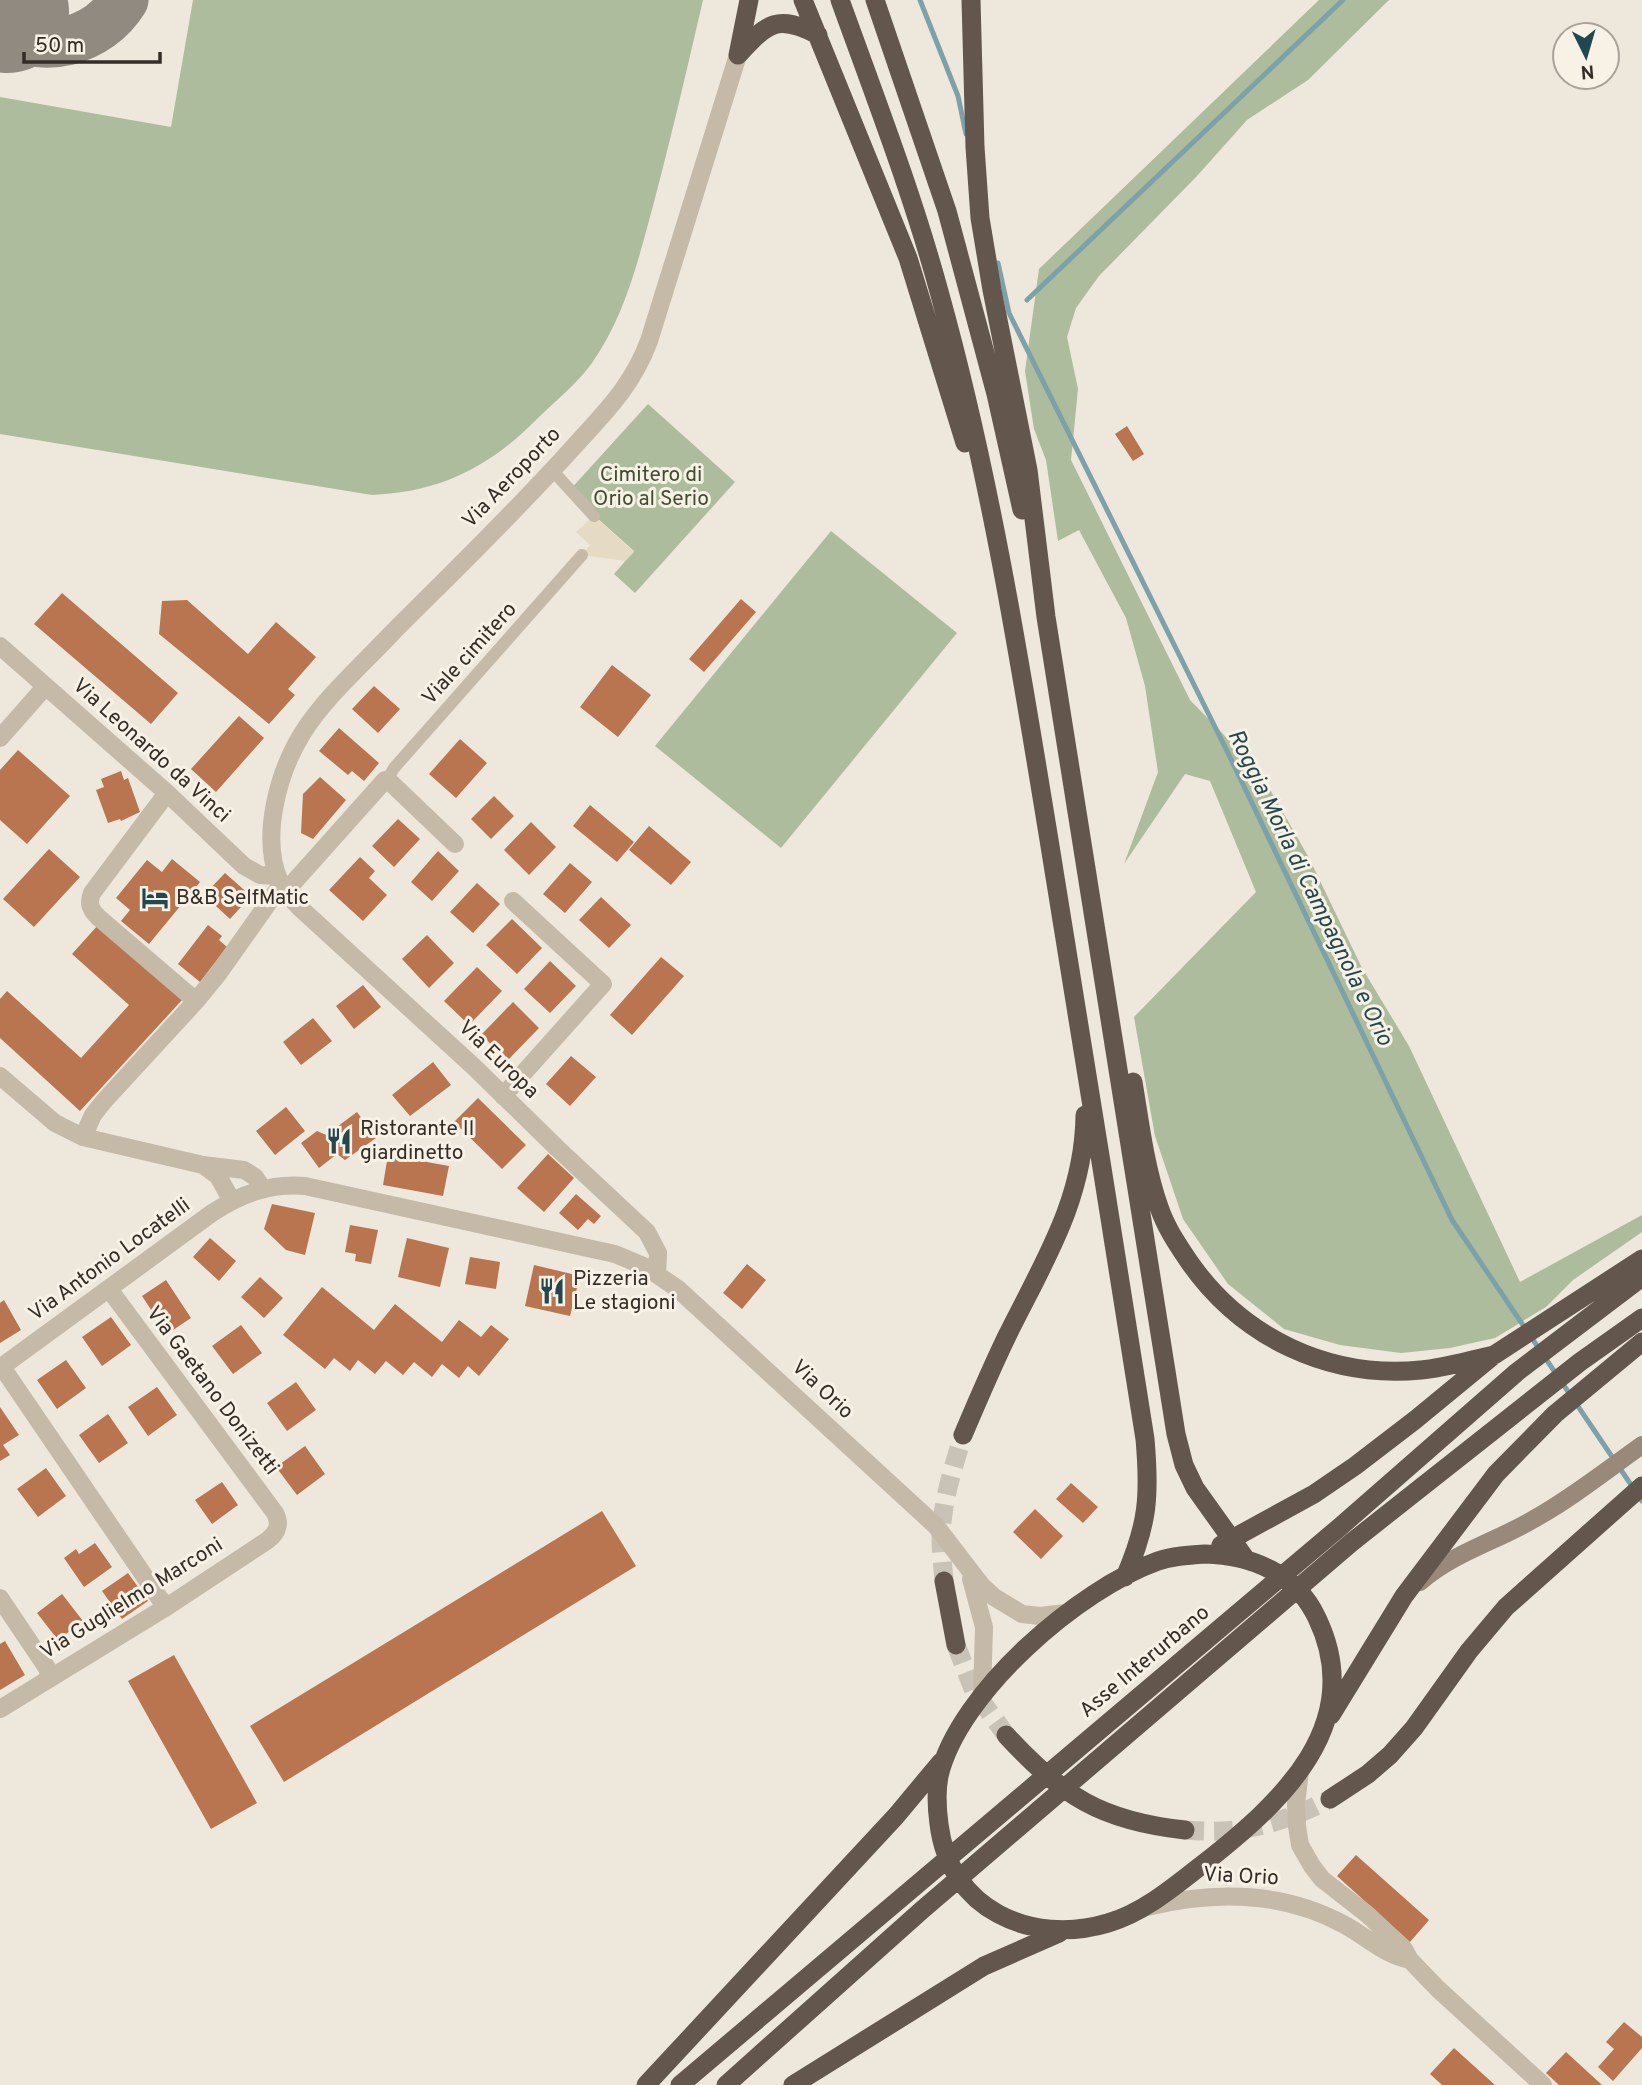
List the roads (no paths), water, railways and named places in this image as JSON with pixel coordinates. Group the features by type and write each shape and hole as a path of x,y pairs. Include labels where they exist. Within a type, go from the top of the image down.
{"highway":[{"path":"738,55 748,0"},
{"path":"803,0 908,258 977,481 993,521"},
{"path":"840,0 899,164 940,292 993,521 1027,709 1145,1439 1149,1482 1144,1530 1125,1577"},
{"path":"875,0 923,136 971,296 1046,617"},
{"path":"971,0 975,148 980,218 1028,470 1046,617 1176,1434 1184,1465 1195,1488 1245,1558"},
{"path":"738,55 763,28 779,24 802,27 818,35"},
{"path":"1098,946 1114,988 1123,1024 1147,1165 1160,1209 1172,1238 1223,1303 1286,1347 1325,1362 1361,1369 1423,1370 1501,1351"},
{"path":"963,1435 983,1387 1050,1255 1064,1220 1084,1135 1085,1065"},
{"path":"1205,1554 1314,1494 1355,1466 1501,1351 1642,1259"},
{"name":"Asse Interurbano","path":"726,2085 1347,1534 1517,1372 1642,1278"},
{"name":"Asse Interurbano","path":"680,2085 909,1890 1347,1534 1642,1318"},
{"path":"1328,1718 1338,1707 1404,1596 1496,1474 1555,1414 1642,1342"},
{"path":"1331,1799 1390,1755 1414,1728 1469,1651 1506,1607 1642,1486"},
{"path":"646,2085 896,1816 947,1753 982,1694 1066,1613 1125,1577 1156,1562 1177,1556 1205,1554 1245,1558 1272,1569 1301,1593 1315,1614 1329,1649 1333,1671 1328,1718 1320,1739 1280,1797 1234,1840 1182,1880 1140,1908 1112,1922 1066,1930 1024,1925 997,1913 968,1892 951,1869 943,1846 937,1802 939,1778 947,1753"},
{"path":"944,1581 956,1645"},
{"path":"1006,1735 1050,1779 1085,1804 1137,1824 1185,1830"},
{"path":"793,2085 984,1966 1047,1936 1066,1930"}],"main road":[{"path":"1404,1596 1433,1571 1535,1519 1642,1445"}],"street":[{"name":"Via Aeroporto","path":"281,884 272,836 276,800 285,768 303,732 360,667 552,470 615,401 640,364 738,55"},
{"path":"552,470 594,516"},
{"name":"Viale cimitero","path":"387,780 394,768 582,555"},
{"name":"Via Leonardo da Vinci","path":"0,646 167,793 244,866 281,884"},
{"path":"0,738 45,687"},
{"path":"83,1138 93,1115 196,1002 281,884 384,781 387,780 455,844"},
{"path":"167,793 92,893 89,903 98,917 196,1002"},
{"name":"Via Europa","path":"281,884 299,907 473,1066 647,1232 657,1253 657,1274"},
{"path":"503,1096 603,984 513,901"},
{"path":"0,1076 55,1123 83,1138 203,1165 244,1170 255,1177 263,1189"},
{"path":"203,1165 218,1176 232,1201"},
{"name":"Via Orio","path":"263,1189 305,1186 455,1217 615,1254 657,1274 678,1289 936,1526 982,1586 1009,1608 1029,1615 1066,1613"},
{"name":"Via Antonio Locatelli","path":"1,1368 212,1213 232,1201 263,1189"},
{"name":"Via Gaetano Donizetti","path":"108,1289 278,1520"},
{"path":"1,1368 160,1599 168,1606"},
{"name":"Via Guglielmo Marconi","path":"0,1709 168,1606 268,1540 276,1532 278,1520"},
{"name":"Via Orio","path":"952,1545 975,1588 981,1611 984,1651 982,1694"},
{"path":"0,1598 47,1668 50,1678"},
{"name":"Via Orio","path":"1300,1771 1296,1804 1300,1844 1322,1879 1404,1948 1410,1960 1543,2085"},
{"name":"Via Orio","path":"1140,1908 1213,1896 1280,1900 1319,1912 1395,1957 1410,1960"}],"waterway":[{"name":"Roggia Morla di Campagnola e Orio","path":"920,0 958,96 966,134"},
{"path":"1027,300 1343,0"},
{"name":"Roggia Morla di Campagnola e Orio","path":"998,263 1009,313 1227,751 1452,1220 1642,1501"}],"tunnel":[{"path":"944,1581 941,1537 943,1511 963,1435"},
{"path":"956,1645 974,1691 1006,1735"},
{"path":"1185,1830 1224,1831 1260,1826 1295,1815 1330,1799"}],"place":[{"name":"B&B SelfMatic","path":"155,898"},
{"name":"Ristorante Il giardinetto","path":"339,1141"},
{"name":"Pizzeria Le stagioni","path":"552,1291"}],"park label":[{"name":"Cimitero di Orio al Serio","path":"651,487"}]}
